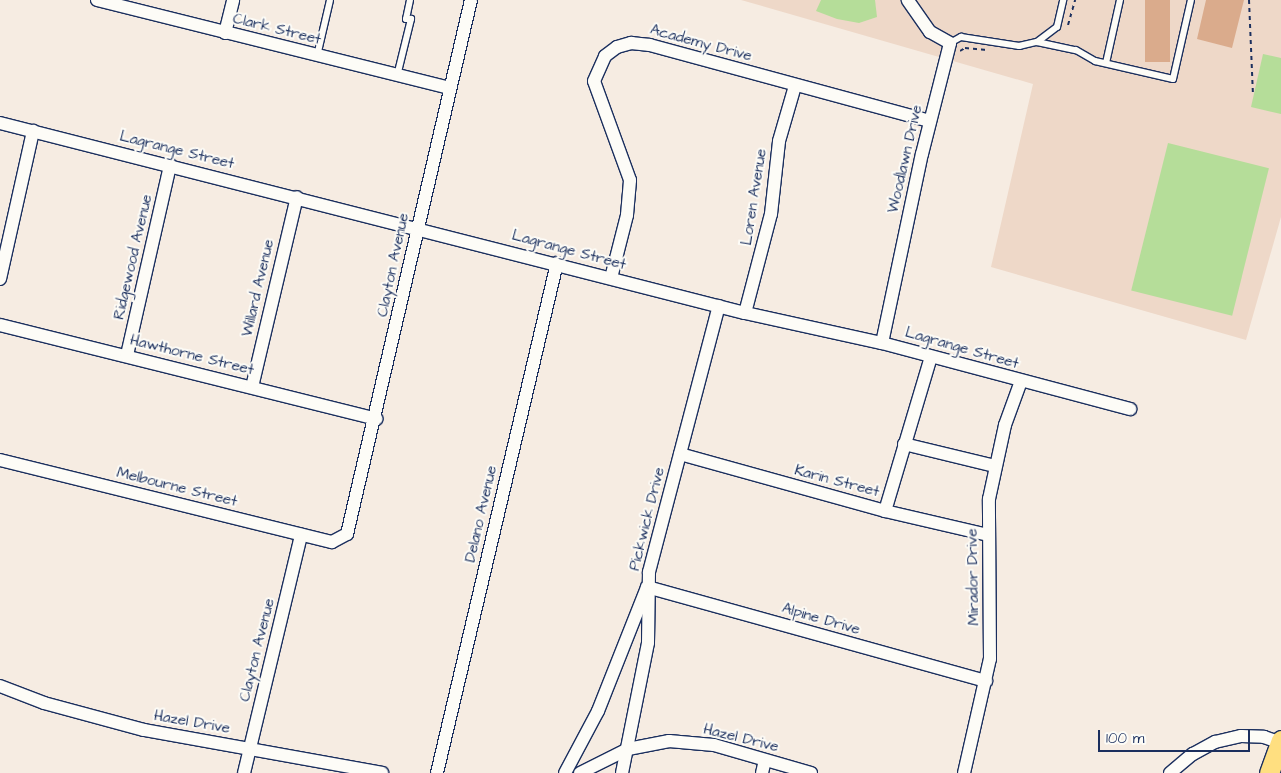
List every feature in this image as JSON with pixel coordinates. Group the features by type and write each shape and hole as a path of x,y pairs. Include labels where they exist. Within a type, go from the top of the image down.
{"main road":[{"path":"1269,773 1281,742"}],"street":[{"name":"Clark Street","path":"97,0 450,88"},
{"path":"225,33 234,0"},
{"name":"Clayton Avenue","path":"344,536 376,419 471,0"},
{"path":"908,0 930,32 950,43"},
{"name":"Academy Drive","path":"611,278 627,216 630,180 596,94 594,81 605,56 617,47 631,43 650,45 795,86 930,121"},
{"name":"Woodlawn Drive","path":"882,342 930,121 950,43"},
{"name":"Loren Avenue","path":"745,313 770,221 779,142 795,86"},
{"name":"Lagrange Street","path":"0,123 419,227 745,313 882,342 1130,409"},
{"path":"0,279 33,131"},
{"name":"Ridgewood Avenue","path":"127,356 170,165"},
{"name":"Willard Avenue","path":"252,387 297,197"},
{"name":"Delano Avenue","path":"437,773 557,263"},
{"name":"Pickwick Drive","path":"622,773 648,643 647,587 719,306"},
{"name":"Hawthorne Street","path":"0,325 376,419"},
{"path":"885,511 931,356"},
{"name":"Mirador Drive","path":"964,773 990,659 989,499 995,466 1021,381"},
{"path":"904,444 995,466"},
{"name":"Karin Street","path":"680,454 885,511 988,535"},
{"name":"Melbourne Street","path":"0,460 332,542 344,536"},
{"name":"Clayton Avenue","path":"244,773 301,535"},
{"path":"564,773 598,711 647,587"},
{"name":"Alpine Drive","path":"647,587 986,681"},
{"name":"Hazel Drive","path":"0,686 44,703 144,730 382,773"},
{"path":"1170,773 1193,754 1215,742 1264,736 1281,742"},
{"name":"Hazel Drive","path":"580,773 628,749 669,741 693,742 811,773"},
{"path":"762,773 765,760"}],"lane":[{"path":"317,56 330,0"},
{"path":"397,76 411,20 406,19 410,0"},
{"path":"1037,42 1057,27 1063,0"},
{"path":"1106,64 1120,0"},
{"path":"950,43 961,37 1019,46 1037,42 1076,50 1106,64 1173,79 1191,0"}],"path":[{"path":"1068,26 1075,0"},
{"path":"1249,0 1253,96"},
{"path":"956,56 965,48 994,51"}],"shaded area":[{"path":"741,0 1281,0 1281,217 1246,340 991,267 1033,84"}],"green space":[{"path":"821,0 875,0 877,17 859,23 837,19 816,11"},
{"path":"1263,54 1281,58 1281,114 1251,107"},
{"path":"1168,143 1269,168 1232,316 1131,290"}],"building":[{"path":"1145,0 1170,0 1170,62 1145,62"},
{"path":"1206,0 1244,0 1232,48 1197,39"}]}
